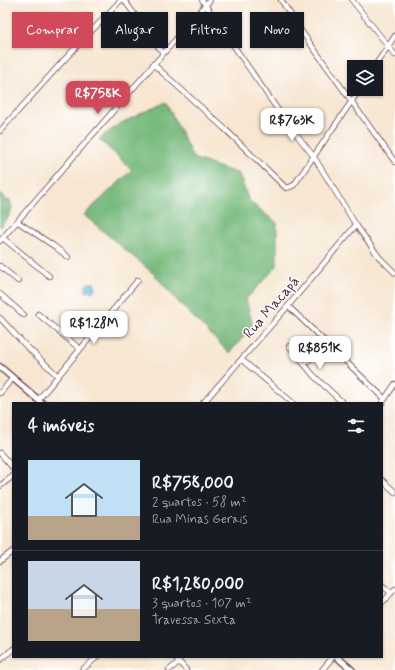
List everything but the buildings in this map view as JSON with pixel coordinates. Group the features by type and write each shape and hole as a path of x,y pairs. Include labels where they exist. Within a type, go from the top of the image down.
{"street":[{"path":"0,131 121,0"},
{"path":"124,0 163,53"},
{"path":"202,0 280,113 314,157 356,225 379,257 395,273"},
{"path":"49,276 1,240 210,0"},
{"path":"281,0 302,32 395,162"},
{"path":"352,0 395,55"},
{"path":"379,60 395,36"},
{"path":"153,64 226,129 286,188 294,185 355,96"},
{"path":"18,222 68,257"},
{"name":"Rua Macapá","path":"204,402 242,360 356,225"},
{"path":"0,266 18,281"},
{"path":"0,367 40,401 58,376 138,280"},
{"path":"0,294 24,314"},
{"path":"288,306 306,325 327,342 385,399"},
{"path":"38,314 80,349"},
{"path":"0,318 26,346 58,376"},
{"path":"304,364 327,342"},
{"path":"289,346 314,376 343,402"},
{"path":"242,360 292,402"},
{"path":"0,393 13,378"},
{"path":"383,402 395,384"},
{"path":"0,453 12,467"},
{"path":"0,486 12,477"},
{"path":"383,481 395,492"},
{"path":"0,561 12,552"},
{"path":"383,586 391,593"},
{"path":"383,602 395,589"},
{"path":"0,660 12,650"},
{"path":"82,670 96,658"},
{"path":"176,658 186,670"},
{"path":"322,670 332,658"},
{"path":"338,658 352,670"},
{"path":"169,670 179,662"}],"green space":[{"path":"166,102 193,158 239,174 249,201 277,223 277,266 246,299 253,327 229,353 181,305 154,274 84,215 132,170 99,139 119,124"},
{"path":"0,193 4,196 6,202 10,200 12,208 8,218 0,227"}],"water":[{"path":"88,283 94,283 95,289 92,292 86,292 86,285"}]}
